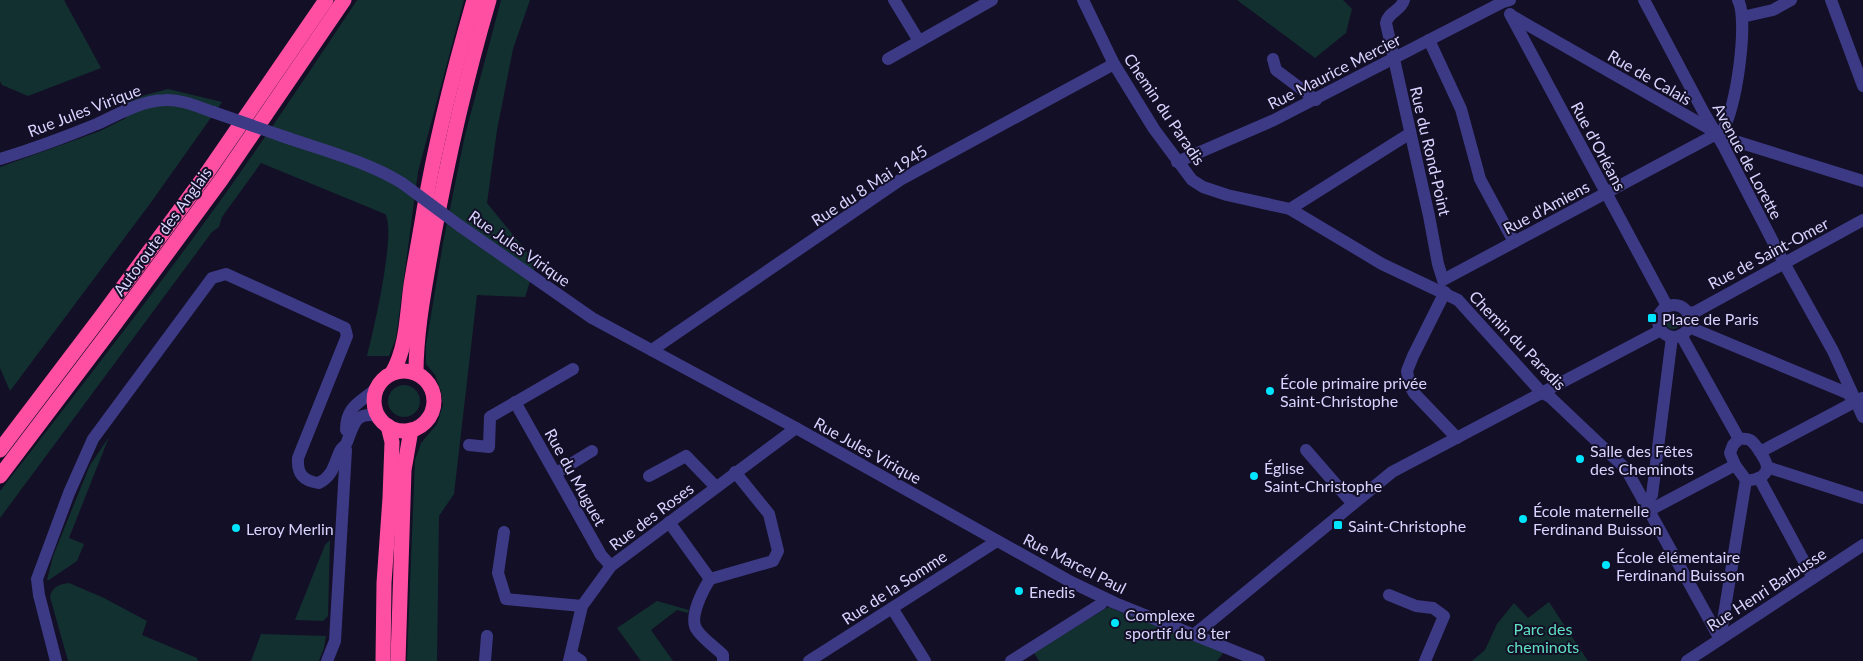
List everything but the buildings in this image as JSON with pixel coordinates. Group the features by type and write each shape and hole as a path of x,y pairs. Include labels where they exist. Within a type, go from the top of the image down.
{"highway":[{"name":"Autoroute des Anglais","path":"0,450 201,180 326,0"},
{"name":"Autoroute des Anglais","path":"0,476 221,180 344,0"},
{"path":"392,373 402,347 432,167 474,0"},
{"path":"416,373 416,353 425,285 445,173 470,66 489,0"},
{"path":"383,421 403,430 410,430 427,420 432,412 434,394 424,378 416,373 400,371 392,373 377,388 375,397 375,407 392,442 384,583 383,661"},
{"path":"398,661 404,470 410,430"}],"street":[{"path":"894,0 918,41"},
{"path":"888,58 992,0"},
{"name":"Chemin du Paradis","path":"1083,0 1114,64 1154,129 1192,180 1203,187 1226,195 1290,208 1382,264 1442,287 1463,305 1542,393 1558,404 1626,469 1720,639"},
{"name":"Rue du Rond-Point","path":"1404,0 1400,8 1386,20 1387,29 1429,216 1442,287"},
{"name":"Avenue de Lorette","path":"1644,0 1704,114 1717,133 1784,263 1860,400 1863,417"},
{"path":"1717,133 1722,131 1727,123 1734,97 1741,52 1742,17 1738,0"},
{"path":"1742,17 1773,10 1791,0"},
{"path":"1831,0 1863,86"},
{"name":"Rue d'Orléans","path":"1505,1 1505,9 1512,16 1667,306"},
{"name":"Rue Maurice Mercier","path":"1177,162 1316,100 1505,1"},
{"name":"Rue de Calais","path":"1512,16 1630,86 1717,133 1735,141 1863,181"},
{"path":"1429,40 1461,109 1480,179 1514,242"},
{"path":"1273,59 1276,70 1316,100"},
{"name":"Rue du 8 Mai 1945","path":"652,350 900,180 1114,64"},
{"name":"Rue Jules Virique","path":"0,159 42,145 138,105 167,100 180,101 347,158 402,183 592,318 796,428 997,541"},
{"name":"Rue d'Amiens","path":"1442,287 1514,242 1717,133"},
{"path":"1290,208 1410,134"},
{"name":"Rue de Saint-Omer","path":"1688,313 1695,312 1863,220"},
{"path":"56,661 39,595 37,579 69,494 93,439 212,278 226,274 345,328 347,336 298,458 299,473 304,479 319,483 326,479 335,467 341,449 346,444 350,429 355,420 372,414 383,421"},
{"path":"1442,287 1407,372 1409,384 1414,393 1457,438"},
{"path":"1648,506 1652,495 1681,333 1690,318 1688,313 1677,305 1667,306 1659,314 1658,320 1661,330"},
{"path":"1195,634 1392,472 1661,330 1681,333 1847,393 1860,400"},
{"path":"1681,333 1739,439"},
{"path":"469,446 489,447 490,417 573,369"},
{"path":"327,661 335,641 348,415 354,405 377,388"},
{"path":"1760,452 1860,400"},
{"name":"Rue du Muguet","path":"515,402 601,555 611,566"},
{"name":"Rue des Roses","path":"574,659 582,606 611,566 796,428"},
{"path":"1746,438 1753,441 1760,452 1767,467 1765,473 1752,481 1746,480 1735,465 1730,453 1733,445 1739,439 1746,438"},
{"path":"1306,450 1353,504"},
{"path":"556,473 592,451"},
{"path":"650,476 686,456 716,486"},
{"path":"1648,506 1735,465"},
{"path":"1767,467 1863,498"},
{"path":"723,661 723,655 696,629 694,619 700,595 710,579 773,561 778,551 769,514 735,472"},
{"path":"1759,478 1813,578"},
{"path":"1720,639 1746,480"},
{"path":"669,522 710,579"},
{"path":"504,532 498,573 506,599 582,606"},
{"name":"Rue Marcel Paul","path":"997,541 1104,598 1259,661"},
{"name":"Rue de la Somme","path":"809,661 997,541"},
{"name":"Rue Henri Barbusse","path":"1687,661 1863,544"},
{"path":"1389,596 1416,606 1434,608 1444,616 1425,661"},
{"path":"1011,661 1101,604 1104,598"},
{"path":"892,608 925,661"},
{"path":"485,661 487,636"}],"green space":[{"path":"0,0 64,0 101,68 28,96 2,85 0,81"},
{"path":"357,0 464,0 418,172 396,338 389,356 367,356 386,260 388,224 385,214 261,163 222,217 219,227 212,232 0,518 0,491 199,230 260,145"},
{"path":"501,0 530,0 513,49 497,130 487,203 536,263 525,297 477,295 454,494 439,516 437,661 407,661 415,460 421,443 437,424 443,405 441,391 435,375 426,364 426,345 443,243 465,135"},
{"path":"1237,0 1343,0 1352,9 1346,33 1315,58"},
{"path":"168,89 222,102 152,201 10,391 0,368 0,167 100,131 126,118 123,101"},
{"path":"1673,313 1681,321 1673,329 1665,321"},
{"path":"404,385 410,386 415,390 419,395 419,407 415,412 410,416 404,417 398,416 393,412 389,407 388,401 389,395 393,390 398,386"},
{"path":"109,437 69,538 84,544 77,561 47,580 53,556 90,465"},
{"path":"330,540 328,616 323,621 295,620 325,545"},
{"path":"69,583 104,598 147,621 142,635 197,658 198,661 68,661 50,597 56,587"},
{"path":"657,601 689,610 688,613 677,610 651,630 673,661 641,661 617,628"},
{"name":"Parc des cheminots","path":"1549,602 1588,661 1472,661 1485,650 1497,624 1514,603 1528,618"},
{"name":"Complexe sportif du 8 ter","path":"1108,607 1224,652 1217,661 1039,661 1034,653"},
{"path":"261,634 326,636 319,661 251,661"}],"place":[{"name":"Place de Paris","path":"1652,318"},
{"name":"École primaire privée Saint-Christophe","path":"1270,391"},
{"name":"Salle des Fêtes des Cheminots","path":"1580,459"},
{"name":"Église Saint-Christophe","path":"1254,476"},
{"name":"École maternelle Ferdinand Buisson","path":"1523,519"},
{"name":"Saint-Christophe","path":"1338,525"},
{"name":"Leroy Merlin","path":"236,528"},
{"name":"École élémentaire Ferdinand Buisson","path":"1606,565"},
{"name":"Enedis","path":"1019,591"},
{"name":"Complexe sportif du 8 ter","path":"1115,623"}]}
